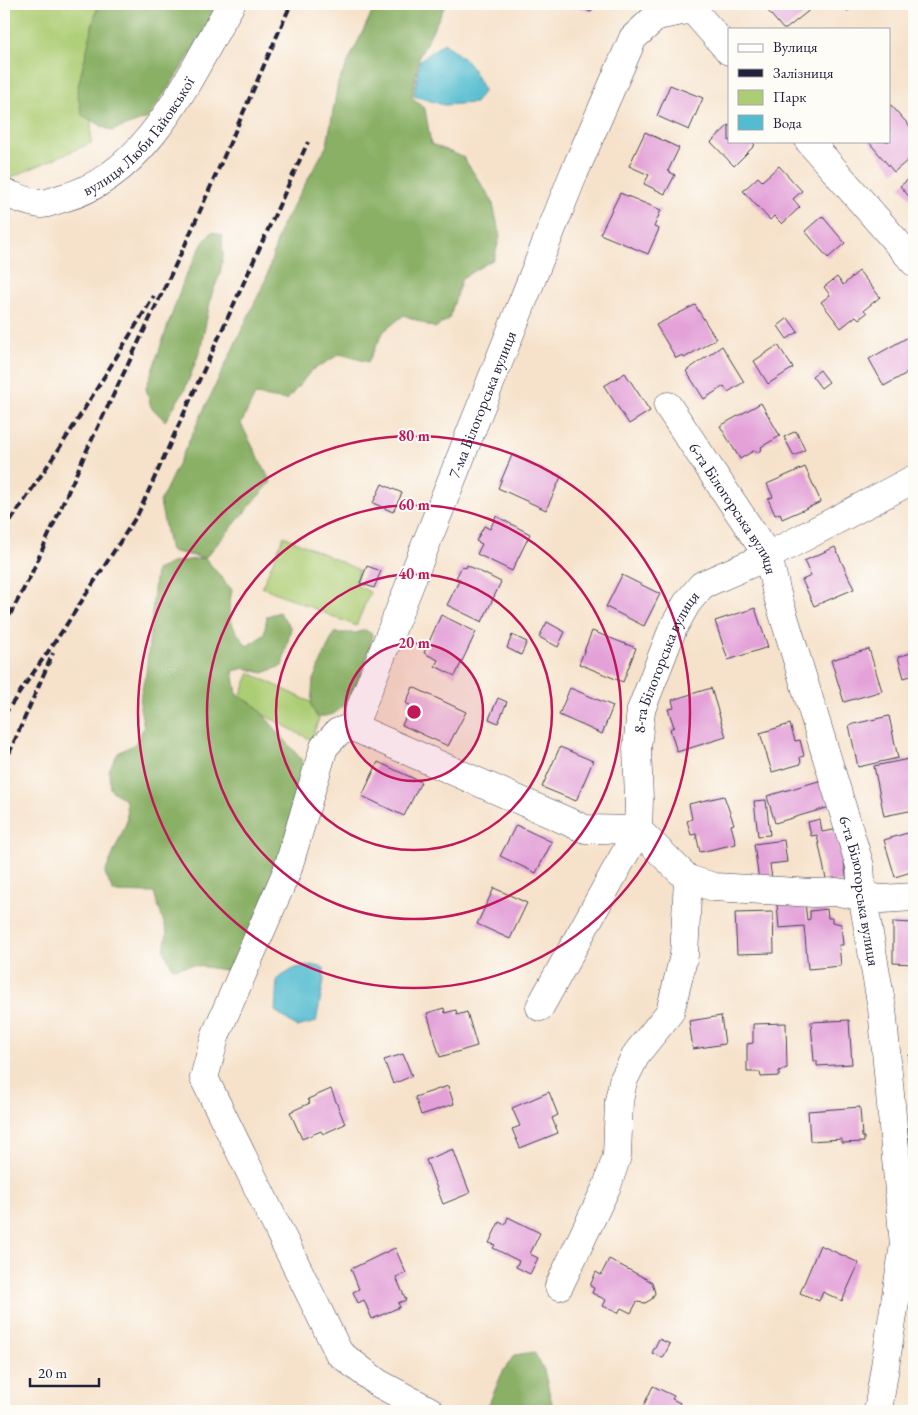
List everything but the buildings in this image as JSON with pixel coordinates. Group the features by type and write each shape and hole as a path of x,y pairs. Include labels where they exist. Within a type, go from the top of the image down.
{"street":[{"name":"вулиця Люби Гайовської","path":"4,193 41,204 80,194 110,174 142,148 165,118 231,4"},
{"path":"695,6 728,50"},
{"name":"7-ма Білогорська вулиця","path":"354,727 574,174 633,38 657,16 695,6"},
{"path":"810,142 914,262"},
{"name":"6-та Білогорська вулиця","path":"668,406 768,556 777,594 860,866 862,894 882,1008 904,1245 878,1411"},
{"name":"8-та Білогорська вулиця","path":"638,830 639,799 636,748 641,710 673,628 687,603 702,585 768,556 914,479"},
{"path":"430,1411 378,1383 339,1353 204,1078 216,1034 287,871 324,747 338,732 354,727 585,829 638,830 688,879 714,887 862,894 882,899 914,897"},
{"path":"540,1007 638,830"},
{"path":"559,1286 608,1186 617,1156 618,1101 623,1081 637,1053 670,1012 684,955 688,879"}],"green space":[{"path":"4,4 102,4 92,25 91,143 7,179 4,173"},
{"path":"98,4 224,4 148,118 111,131 82,115 77,91"},
{"path":"376,4 446,4 419,57 412,97 425,109 431,144 463,157 492,200 500,236 494,259 462,278 449,319 435,328 404,315 384,331 368,362 340,354 311,371 287,400 255,395 241,424 271,482 205,558 232,590 231,620 236,632 247,646 264,635 267,616 279,612 291,628 282,666 263,673 245,668 233,671 237,695 255,705 290,746 303,762 307,781 278,870 231,971 192,965 173,968 164,951 167,932 154,893 113,892 105,873 127,821 126,801 110,789 109,770 118,753 135,744 144,727 140,708 141,693 146,674 156,570 174,562 204,558 170,551 160,502 266,279 281,227 327,145 338,83"},
{"path":"212,232 222,235 223,255 220,274 212,293 200,351 185,389 165,421 151,407 146,388 185,277 203,243"},
{"path":"284,536 359,570 355,584 370,592 356,626 262,587"},
{"path":"365,630 372,634 371,643 353,690 340,709 333,714 317,717 311,706 313,680 334,633 356,633"},
{"path":"250,673 323,708 311,740 238,701"},
{"path":"534,1352 544,1370 553,1408 556,1411 486,1411 503,1371 515,1355"}],"water":[{"path":"444,43 469,63 484,90 475,103 444,105 414,96 420,60"},
{"path":"311,965 324,968 324,980 316,1022 297,1027 275,1011 277,979 295,968"}],"railway":[{"path":"4,626 30,577 86,452 185,245 291,4"},
{"path":"4,715 63,630 138,514 308,142"},
{"path":"4,531 70,432 154,296"},
{"path":"4,765 53,653"}]}
